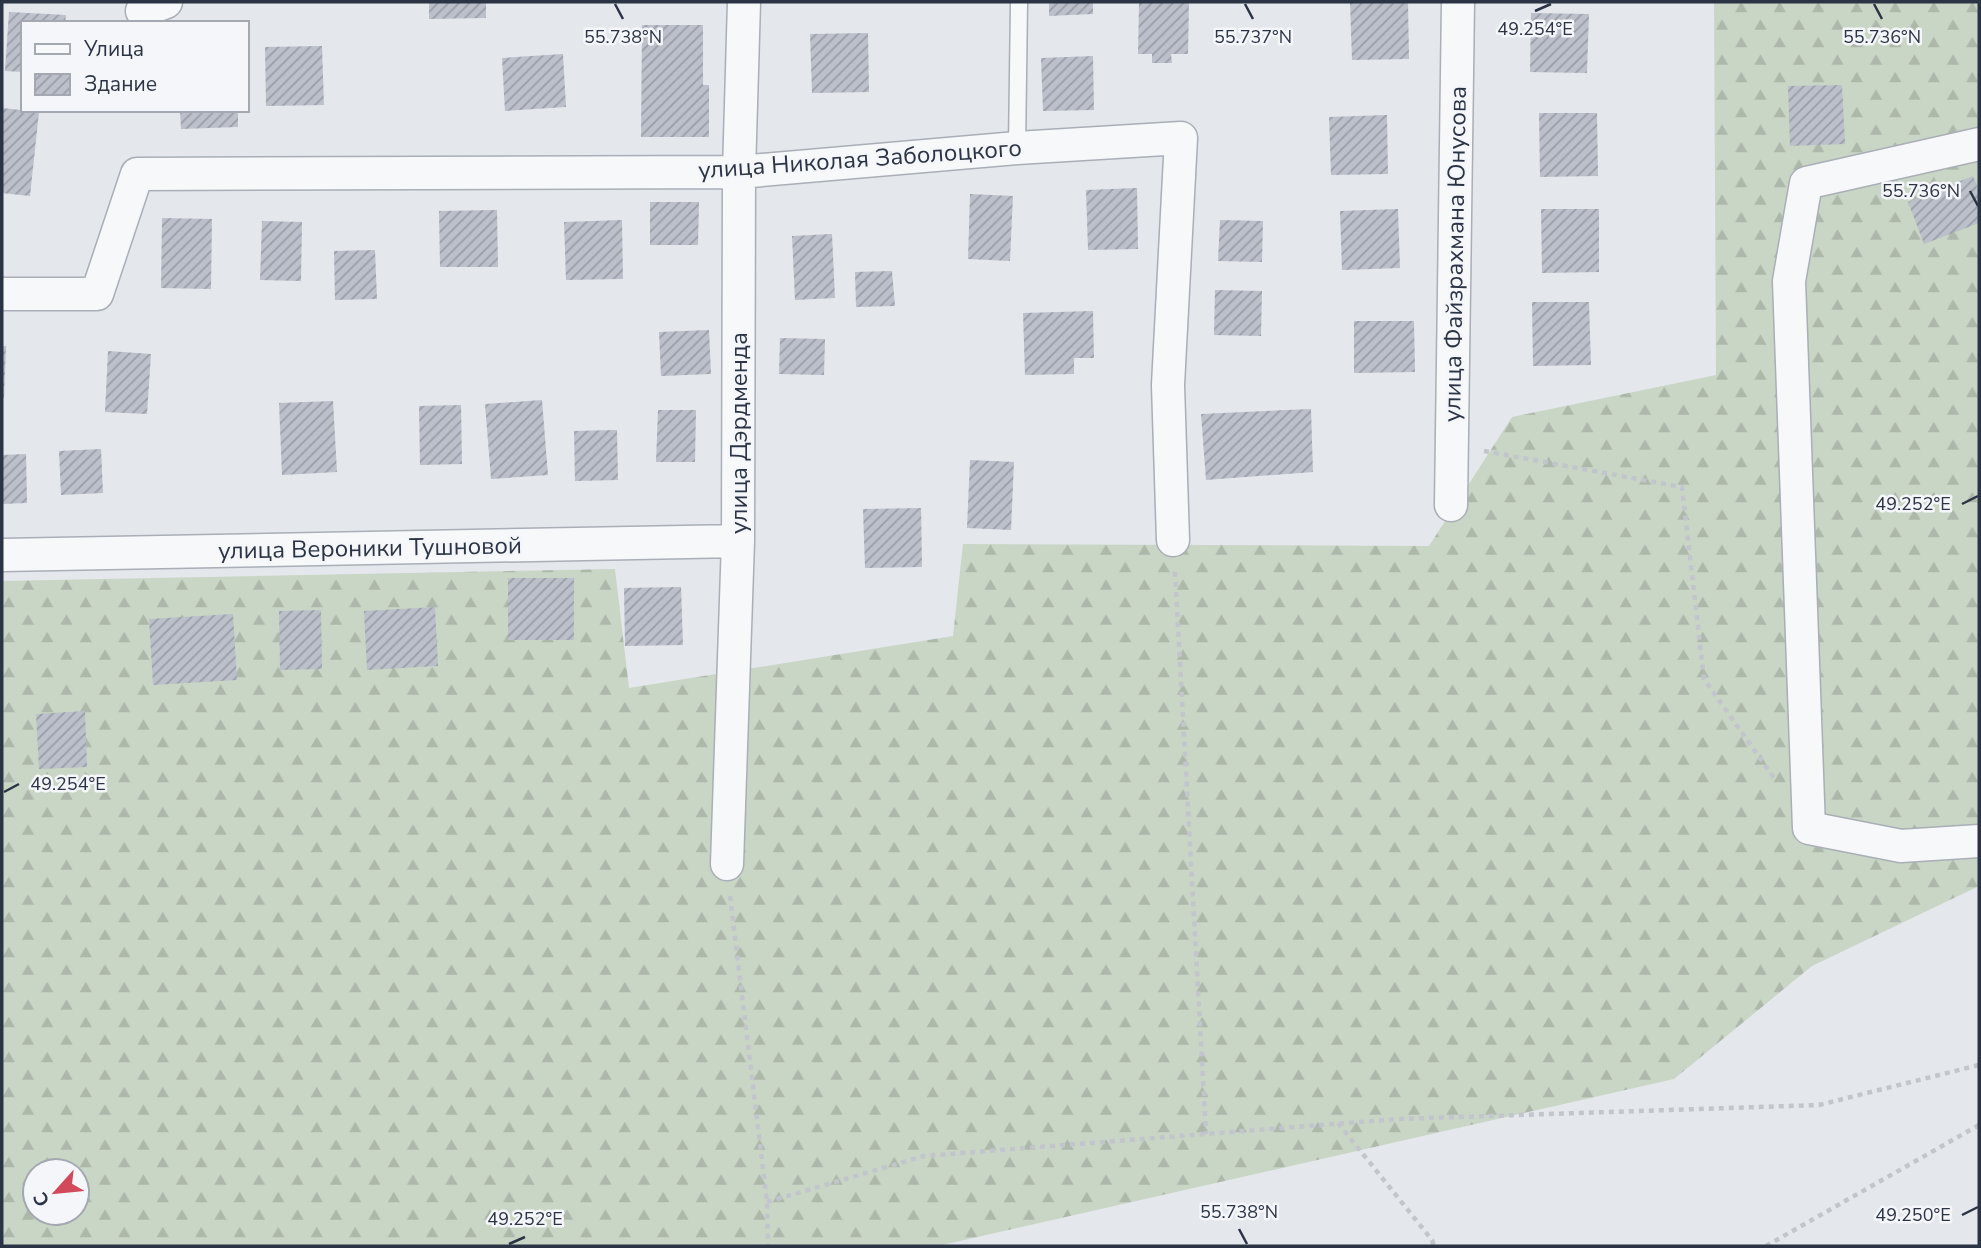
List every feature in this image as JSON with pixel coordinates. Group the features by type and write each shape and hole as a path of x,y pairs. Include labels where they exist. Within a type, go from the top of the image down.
{"street":[{"name":"улица Дэрдменда","path":"727,864 738,541 739,172 744,2"},
{"name":"улица Файзрахмана Юнусова","path":"1451,505 1458,2"},
{"name":"улица Николая Заболоцкого","path":"2,294 97,294 137,174 739,172 1017,148 1181,138 1168,385 1173,540"},
{"path":"1979,144 1806,183 1789,281 1809,828 1901,846 1979,841"},
{"name":"улица Вероники Тушновой","path":"2,555 738,541"}],"lane":[{"path":"1017,148 1019,2"}],"path":[{"path":"1452,445 1682,487 1704,679 1777,782"},
{"path":"1173,540 1206,1134"},
{"path":"727,864 767,1202 768,1246"},
{"path":"767,1202 924,1156 1412,1119 1818,1105 1979,1065"},
{"path":"1338,1124 1432,1240 1434,1246"},
{"path":"1766,1246 1979,1125"}],"green space":[{"path":"1714,2 1979,2 1979,886 1812,966 1674,1079 938,1246 2,1246 2,581 615,569 629,688 953,636 963,544 1429,546 1512,417 1716,375"}],"building":[{"path":"429,2 486,2 486,18 429,19"},
{"path":"1049,2 1093,2 1093,14 1049,16"},
{"path":"1139,2 1189,2 1188,54 1171,54 1172,63 1152,63 1152,54 1138,54"},
{"path":"1350,2 1408,2 1409,59 1352,60"},
{"path":"9,12 66,15 65,21 21,21 21,72 5,71"},
{"path":"1531,13 1589,14 1587,73 1530,72"},
{"path":"642,25 703,25 703,85 709,85 709,137 641,137"},
{"path":"868,33 869,92 812,93 810,34"},
{"path":"322,46 324,105 266,106 265,47"},
{"path":"563,54 566,107 505,111 502,58"},
{"path":"1093,56 1094,110 1043,111 1041,58"},
{"path":"1842,85 1845,144 1790,146 1788,86"},
{"path":"2,108 39,112 30,196 2,193"},
{"path":"180,112 238,112 238,127 181,129"},
{"path":"1539,113 1597,113 1598,176 1540,177"},
{"path":"1387,115 1388,174 1331,175 1329,117"},
{"path":"1973,176 1979,193 1979,223 1924,244 1908,202"},
{"path":"1137,188 1138,249 1088,250 1086,190"},
{"path":"970,194 1013,196 1010,261 968,259"},
{"path":"650,202 699,202 698,245 650,245"},
{"path":"1398,209 1400,268 1342,270 1340,211"},
{"path":"1541,209 1599,209 1599,272 1542,273"},
{"path":"497,210 498,267 440,267 439,211"},
{"path":"162,218 212,219 211,289 161,288"},
{"path":"622,220 623,279 566,280 564,222"},
{"path":"1220,220 1263,221 1262,262 1218,261"},
{"path":"262,221 302,222 301,281 260,280"},
{"path":"832,234 835,298 795,300 792,236"},
{"path":"375,250 377,299 335,300 334,251"},
{"path":"892,271 895,306 856,307 855,272"},
{"path":"1215,290 1262,291 1261,336 1214,335"},
{"path":"1532,302 1589,302 1591,365 1533,366"},
{"path":"1093,311 1094,358 1074,358 1074,374 1025,375 1023,313"},
{"path":"1354,321 1414,321 1415,372 1354,373"},
{"path":"709,330 711,374 661,376 659,332"},
{"path":"780,338 825,339 824,375 779,374"},
{"path":"2,346 6,346 4,398 2,398"},
{"path":"108,351 151,354 147,414 105,412"},
{"path":"542,400 548,475 491,479 485,404"},
{"path":"333,401 337,472 282,475 279,403"},
{"path":"461,405 462,464 420,465 419,406"},
{"path":"1311,409 1313,472 1206,480 1201,414"},
{"path":"658,410 696,410 695,462 656,462"},
{"path":"617,430 618,480 575,481 574,431"},
{"path":"101,449 103,493 61,495 59,451"},
{"path":"26,454 27,503 2,504 2,455"},
{"path":"970,460 1014,462 1011,530 967,528"},
{"path":"921,508 922,567 865,568 863,509"},
{"path":"508,578 574,578 574,640 508,640"},
{"path":"681,587 683,645 625,646 624,588"},
{"path":"435,607 438,666 367,670 364,611"},
{"path":"321,610 322,669 280,670 279,611"},
{"path":"233,614 237,680 153,685 149,619"},
{"path":"85,711 87,767 39,769 36,714"}]}
